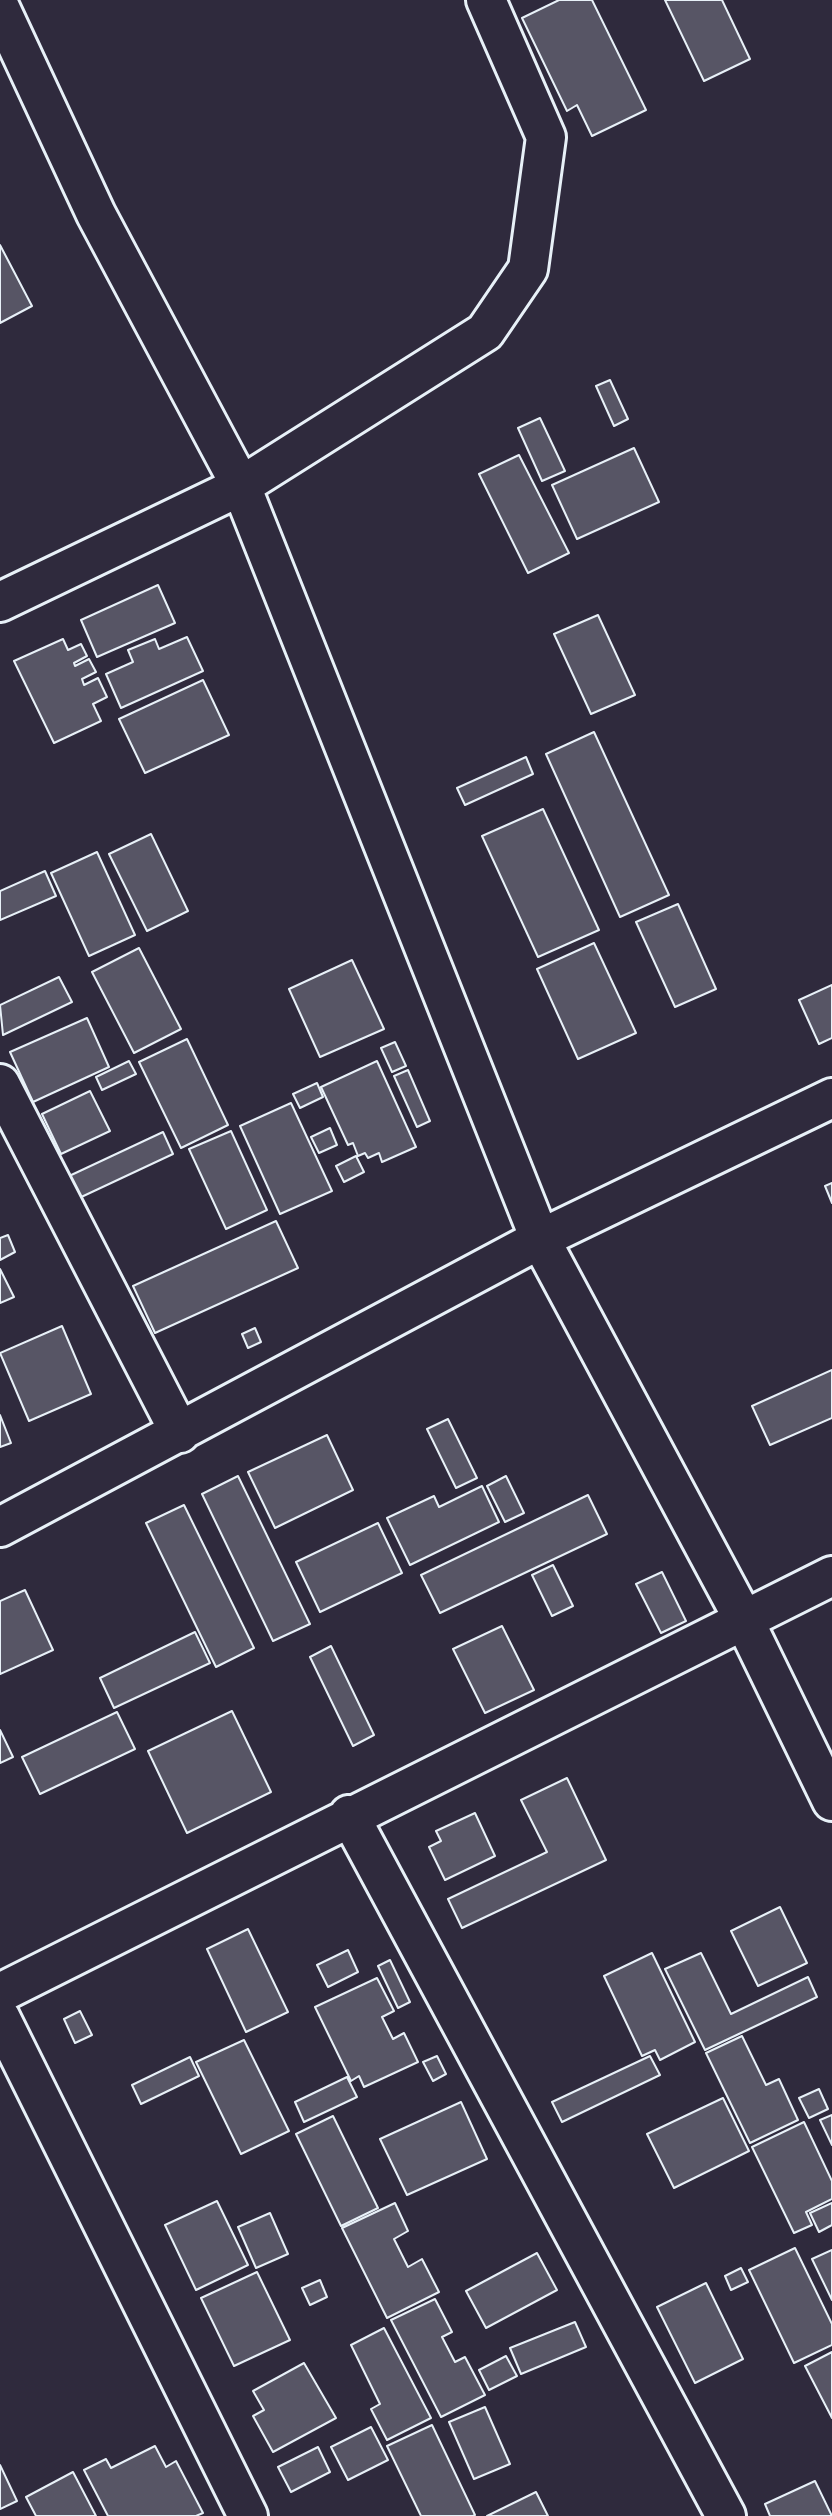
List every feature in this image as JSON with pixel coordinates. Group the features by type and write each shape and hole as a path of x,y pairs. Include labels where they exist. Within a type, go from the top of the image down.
{"street":[{"path":"0,602 242,486 485,332 528,269 546,137 486,0"},
{"path":"0,8 96,214 242,486 540,1239 743,1618 832,1801"},
{"path":"0,1084 180,1433"},
{"path":"0,1527 540,1239 832,1098"},
{"path":"0,1993 349,1815 832,1576"},
{"path":"349,1815 726,2516"},
{"path":"0,2017 247,2516"}],"building":[{"path":"559,0 592,0 646,110 592,136 577,105 567,111 522,18"},
{"path":"665,0 722,0 750,59 704,81"},
{"path":"0,245 32,306 0,323"},
{"path":"610,380 628,419 614,426 596,386"},
{"path":"540,418 565,471 542,481 518,428"},
{"path":"634,448 659,502 577,539 552,485"},
{"path":"519,455 569,553 528,573 479,474"},
{"path":"158,585 175,623 97,657 81,620"},
{"path":"598,615 635,695 591,714 554,634"},
{"path":"187,637 203,671 121,708 106,674 133,662 128,650 155,639 159,649"},
{"path":"63,639 68,650 81,644 87,656 74,663 75,666 89,659 96,672 82,679 84,685 98,678 107,697 93,704 101,721 54,743 14,661"},
{"path":"203,680 229,735 145,773 119,719"},
{"path":"594,732 669,895 620,917 546,754"},
{"path":"526,757 533,774 465,805 457,788"},
{"path":"543,809 599,930 538,957 482,836"},
{"path":"151,834 188,911 147,931 109,854"},
{"path":"97,852 135,935 89,956 51,873"},
{"path":"45,871 56,896 0,920 0,891"},
{"path":"678,904 716,989 675,1007 636,922"},
{"path":"594,943 636,1033 578,1059 537,969"},
{"path":"139,948 181,1029 134,1053 92,972"},
{"path":"352,960 384,1029 320,1057 289,989"},
{"path":"59,977 72,1002 3,1035 0,1005"},
{"path":"832,985 832,1038 819,1044 799,1000"},
{"path":"87,1018 109,1067 33,1102 10,1052"},
{"path":"187,1039 228,1125 181,1148 139,1062"},
{"path":"395,1042 406,1066 392,1072 381,1048"},
{"path":"129,1061 136,1074 102,1090 96,1077"},
{"path":"377,1061 416,1147 382,1162 379,1153 368,1158 365,1153 358,1156 353,1143 348,1145 321,1087"},
{"path":"408,1070 430,1121 417,1127 394,1076"},
{"path":"317,1083 323,1097 300,1108 293,1094"},
{"path":"90,1091 110,1131 61,1154 42,1114"},
{"path":"291,1103 332,1191 280,1214 240,1126"},
{"path":"330,1128 337,1145 319,1153 311,1137"},
{"path":"231,1131 267,1210 226,1229 189,1149"},
{"path":"163,1132 173,1154 77,1199 67,1177"},
{"path":"356,1156 364,1172 344,1182 336,1166"},
{"path":"832,1183 832,1203 825,1186"},
{"path":"276,1221 298,1268 155,1333 133,1286"},
{"path":"8,1235 15,1252 0,1260 0,1238"},
{"path":"0,1269 14,1297 0,1303"},
{"path":"62,1326 91,1394 29,1421 0,1353"},
{"path":"255,1328 261,1342 248,1348 242,1334"},
{"path":"832,1370 832,1418 770,1445 752,1406"},
{"path":"0,1415 11,1443 0,1447"},
{"path":"448,1419 477,1478 456,1488 427,1429"},
{"path":"327,1435 353,1490 275,1528 248,1472"},
{"path":"238,1476 310,1624 273,1641 202,1494"},
{"path":"506,1476 524,1513 505,1522 487,1486"},
{"path":"482,1486 499,1522 410,1565 387,1518 434,1496 439,1507"},
{"path":"588,1495 607,1534 440,1613 421,1575"},
{"path":"184,1505 254,1648 216,1667 146,1523"},
{"path":"378,1523 402,1573 320,1612 296,1562"},
{"path":"553,1565 573,1606 552,1616 532,1575"},
{"path":"662,1572 686,1621 661,1633 636,1584"},
{"path":"25,1590 53,1650 0,1674 0,1601"},
{"path":"502,1626 534,1690 485,1713 453,1649"},
{"path":"195,1632 210,1663 114,1708 100,1678"},
{"path":"331,1646 374,1735 353,1746 310,1657"},
{"path":"232,1711 271,1792 187,1833 148,1751"},
{"path":"117,1712 135,1749 40,1794 22,1757"},
{"path":"0,1730 13,1757 0,1763"},
{"path":"567,1778 606,1860 462,1928 448,1899 547,1852 521,1800"},
{"path":"475,1813 495,1856 445,1880 429,1847 441,1841 436,1831"},
{"path":"780,1907 807,1963 758,1986 731,1931"},
{"path":"248,1929 288,2012 246,2032 207,1949"},
{"path":"348,1950 358,1972 328,1987 317,1965"},
{"path":"652,1953 695,2042 660,2060 655,2050 642,2056 604,1976"},
{"path":"701,1953 731,2014 808,1977 817,1997 705,2050 665,1969"},
{"path":"390,1960 410,2002 398,2008 378,1966"},
{"path":"377,1978 394,2011 382,2017 393,2039 404,2033 418,2062 364,2087 359,2076 351,2081 315,2007"},
{"path":"80,2011 92,2035 75,2043 64,2019"},
{"path":"742,2036 766,2085 779,2079 798,2120 750,2143 706,2053"},
{"path":"244,2040 289,2131 241,2154 196,2062"},
{"path":"437,2056 446,2074 433,2081 423,2062"},
{"path":"650,2056 660,2075 562,2122 552,2102"},
{"path":"190,2057 199,2076 141,2104 132,2085"},
{"path":"347,2077 357,2097 304,2122 295,2102"},
{"path":"819,2089 828,2109 809,2118 799,2098"},
{"path":"723,2098 749,2151 674,2188 647,2134"},
{"path":"461,2102 487,2159 407,2195 380,2139"},
{"path":"832,2115 832,2145 820,2120"},
{"path":"333,2116 378,2208 341,2226 296,2134"},
{"path":"804,2122 832,2181 832,2199 806,2212 812,2225 794,2233 752,2147"},
{"path":"217,2201 248,2265 196,2290 165,2225"},
{"path":"395,2203 408,2231 394,2239 408,2267 422,2259 439,2292 387,2318 342,2228"},
{"path":"832,2203 832,2225 819,2232 810,2213"},
{"path":"270,2213 288,2254 256,2268 238,2227"},
{"path":"795,2248 832,2324 832,2345 794,2363 749,2270"},
{"path":"832,2250 832,2300 812,2259"},
{"path":"537,2253 557,2290 486,2328 466,2291"},
{"path":"741,2268 748,2282 731,2290 725,2276"},
{"path":"257,2272 290,2340 234,2366 201,2298"},
{"path":"320,2280 327,2297 310,2305 302,2288"},
{"path":"706,2283 743,2359 695,2383 657,2307"},
{"path":"435,2299 452,2332 442,2337 455,2362 465,2357 485,2395 441,2417 391,2320"},
{"path":"575,2322 586,2347 521,2374 510,2348"},
{"path":"384,2328 431,2418 387,2440 371,2409 380,2404 351,2345"},
{"path":"832,2352 832,2418 805,2366"},
{"path":"506,2356 517,2376 489,2390 479,2370"},
{"path":"304,2363 336,2418 273,2452 253,2416 264,2410 253,2391"},
{"path":"485,2407 510,2464 474,2479 449,2422"},
{"path":"432,2425 475,2515 473,2516 421,2516 387,2446"},
{"path":"371,2427 388,2460 348,2480 331,2447"},
{"path":"155,2446 166,2467 176,2461 203,2513 196,2516 108,2516 84,2470 106,2459 111,2468"},
{"path":"318,2447 330,2472 291,2492 278,2467"},
{"path":"0,2465 17,2501 0,2509"},
{"path":"73,2472 96,2516 36,2516 26,2497"},
{"path":"815,2481 832,2516 770,2516 765,2504"},
{"path":"536,2492 548,2516 487,2516"}]}
